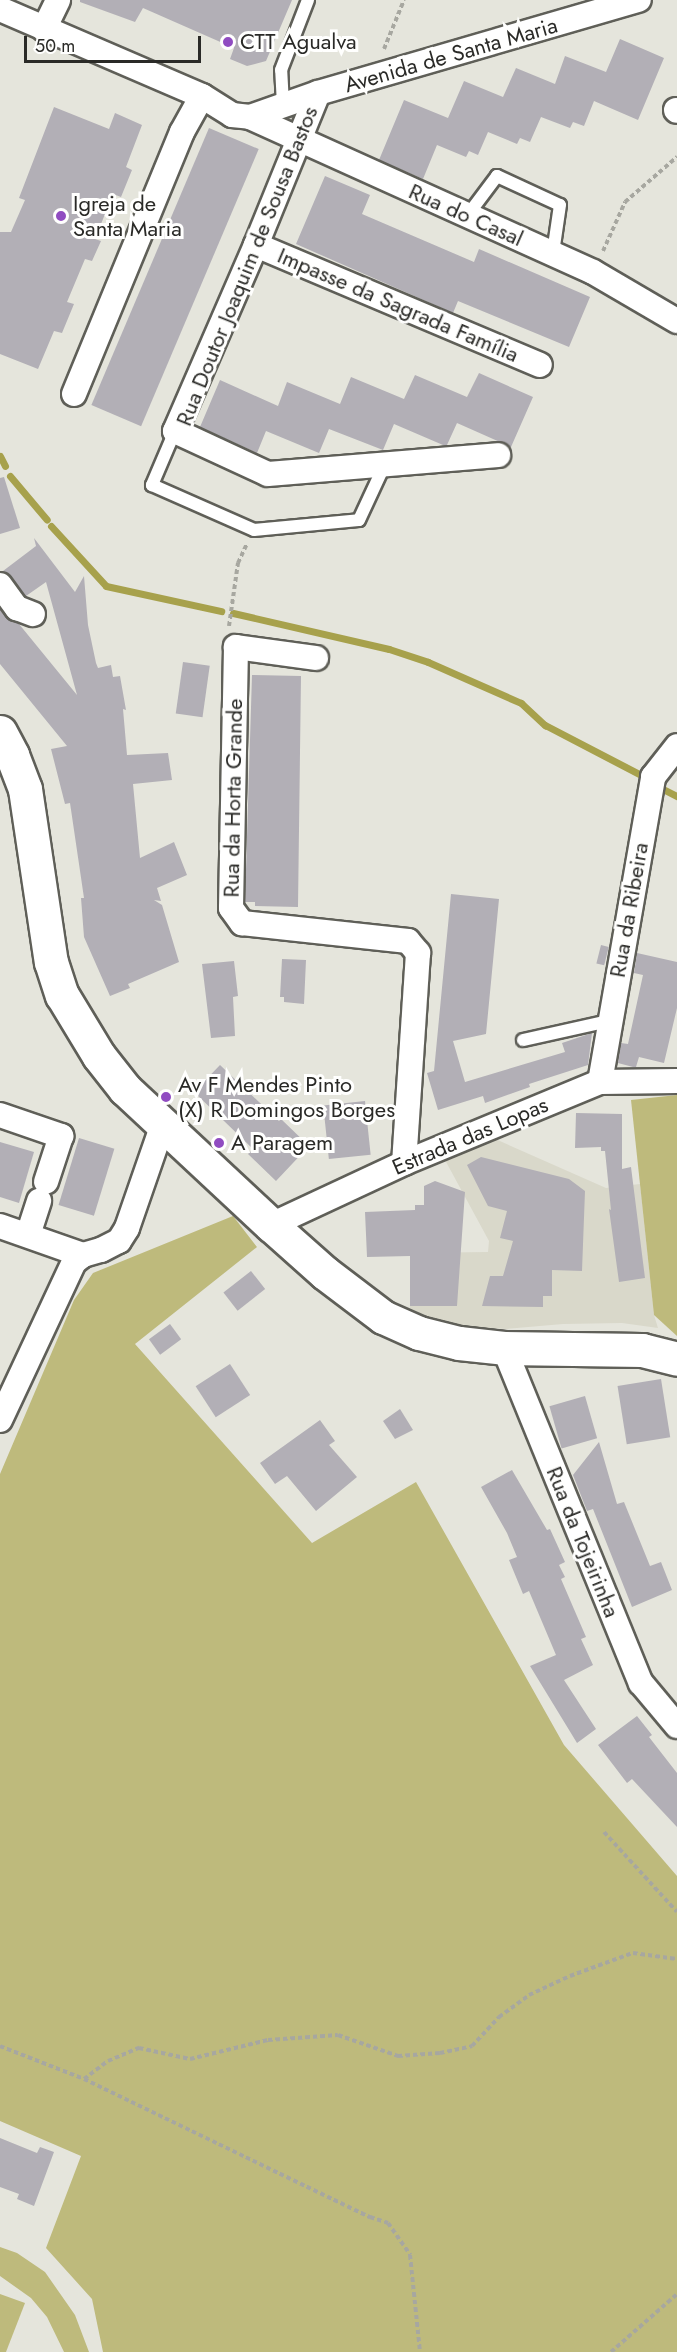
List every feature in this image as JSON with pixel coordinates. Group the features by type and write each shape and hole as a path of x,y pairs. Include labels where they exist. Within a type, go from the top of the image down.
{"main road":[{"path":"0,732 25,789 51,962 62,995 99,1056 125,1089 271,1225 325,1273 383,1317 419,1333 459,1343 504,1348 642,1350 677,1359"}],"street":[{"path":"44,29 58,0"},
{"name":"Avenida de Santa Maria","path":"250,117 318,93 639,0"},
{"path":"0,9 202,96 232,115 250,117"},
{"name":"Rua Doutor Joaquim de Sousa Bastos","path":"318,93 256,245 175,430 268,474 498,455"},
{"path":"74,394 182,132 202,96"},
{"name":"Rua do Casal","path":"250,117 593,272 677,321"},
{"name":"Impasse da Sagrada Família","path":"256,245 540,365"},
{"path":"0,585 17,608 33,614"},
{"name":"Rua da Horta Grande","path":"316,658 236,646 231,908 242,923 408,942 418,953 404,1162"},
{"name":"Rua da Ribeira","path":"600,1083 653,777 677,746"},
{"name":"Estrada das Lopas","path":"271,1225 404,1162 600,1083 677,1082"},
{"path":"0,1115 61,1136 28,1235"},
{"path":"0,1420 10,1372 68,1272 83,1255 101,1250 119,1241 127,1228 163,1124"},
{"path":"0,1226 83,1255"},
{"name":"Rua da Tojeirinha","path":"504,1348 641,1683 677,1726"}],"lane":[{"path":"283,105 280,70 308,0"},
{"path":"467,216 497,176 560,205 553,253"},
{"path":"175,430 152,485 254,530 359,520 385,464"},
{"path":"523,1040 609,1021"}],"path":[{"path":"372,77 404,0"},
{"path":"593,272 625,202 677,157"},
{"path":"229,625 238,563"},
{"path":"604,1832 677,1912"},
{"path":"84,2079 108,2061 140,2048 190,2059 268,2040 338,2035 398,2056 440,2053 472,2046 499,2017 521,2001 570,1976 633,1953 677,1959"},
{"path":"0,2046 84,2079 370,2217 388,2223 410,2255 420,2352"},
{"path":"611,2352 677,2294"}],"shaded area":[{"path":"677,1095 677,1336 654,1315 631,1100"},
{"path":"493,1138 606,1188 640,1184 654,1315 658,1328 622,1323 563,1324 506,1329 463,1326 427,1317 410,1308 410,1253 488,1252 489,1241 445,1160"},
{"path":"233,1216 257,1247 135,1344 312,1543 416,1482 564,1745 677,1876 677,2352 103,2352 92,2299 46,2248 81,2156 0,2121 0,1474 74,1300 93,1273"},
{"path":"0,2247 17,2253 45,2272 75,2315 89,2352 64,2352 47,2317 31,2298 0,2276"},
{"path":"0,2294 25,2303 6,2352 0,2352"}],"building":[{"path":"80,0 292,0 266,61 247,66 230,59 234,48 143,8 135,22 80,2"},
{"path":"620,39 664,58 638,120 594,101 584,126 573,122 570,128 541,117 530,142 520,138 517,144 488,132 478,155 469,151 466,157 437,145 423,179 379,160 404,100 448,118 464,81 503,97 516,68 555,84 565,56 606,72"},
{"name":"Igreja de Santa Maria","path":"54,107 109,129 115,113 142,125 126,167 132,170 121,197 113,194 95,239 101,241 92,261 85,259 67,302 74,304 62,333 54,331 38,369 0,354 0,232 11,232 25,200 19,198"},
{"path":"209,128 259,149 141,426 91,405"},
{"path":"325,176 370,195 362,214 474,262 479,249 590,297 569,347 458,301 453,313 296,244"},
{"path":"479,373 533,397 511,447 457,423 447,445 394,424 383,450 329,429 319,453 266,431 257,453 200,427 220,380 278,406 287,382 340,404 351,377 404,399 415,375 467,397"},
{"path":"4,477 20,528 0,534 0,478"},
{"path":"34,538 75,592 84,576 88,625 96,663 98,668 111,665 113,677 120,676 126,710 123,709 127,755 168,753 172,780 133,784 140,858 174,842 187,875 157,888 161,901 154,900 162,905 179,962 128,984 130,988 110,996 84,937 81,898 84,898 70,803 65,804 51,749 67,746 0,664 0,609 6,617 19,624 77,695 46,582 26,596 11,577 3,571 36,546"},
{"path":"183,662 210,666 203,717 176,713"},
{"path":"252,675 301,676 298,907 255,906 255,902 245,902"},
{"path":"451,894 499,899 486,1034 453,1041 465,1082 565,1052 562,1043 592,1033 588,1065 529,1084 530,1087 485,1103 483,1096 438,1110 427,1073 434,1071"},
{"path":"601,945 609,947 604,965 596,963"},
{"path":"637,953 677,962 677,1008 664,1063 639,1057 636,1067 633,1067 618,1063 621,1043 628,1044 643,975 634,973"},
{"path":"282,959 306,960 304,1004 284,1002 284,997 280,997"},
{"path":"234,961 238,996 233,997 235,1036 211,1038 202,964"},
{"path":"220,1065 309,1146 276,1181 248,1154 253,1149 194,1092"},
{"path":"365,1101 371,1155 329,1159 323,1105"},
{"path":"576,1113 622,1114 622,1169 631,1167 645,1278 619,1282 609,1209 611,1210 605,1151 601,1151 601,1147 575,1148"},
{"path":"79,1138 114,1149 94,1216 59,1205"},
{"path":"0,1142 34,1152 19,1203 0,1197"},
{"path":"481,1157 569,1179 585,1191 582,1271 552,1270 552,1296 543,1296 543,1307 482,1306 490,1276 503,1276 513,1241 500,1238 507,1211 488,1206 467,1165"},
{"path":"435,1181 465,1192 457,1306 410,1306 410,1256 367,1257 365,1212 415,1210 415,1205 424,1205 424,1186"},
{"path":"251,1271 265,1289 238,1311 223,1293"},
{"path":"170,1324 181,1339 160,1355 149,1339"},
{"path":"230,1364 250,1395 216,1417 196,1386"},
{"path":"661,1379 670,1437 627,1444 618,1386"},
{"path":"585,1396 597,1438 562,1448 549,1406"},
{"path":"400,1409 413,1430 395,1439 383,1421"},
{"path":"320,1420 335,1441 329,1445 357,1477 316,1511 287,1476 275,1484 260,1463"},
{"path":"599,1442 617,1504 624,1502 650,1566 661,1562 672,1590 632,1607 593,1509 587,1511 573,1475"},
{"path":"512,1470 547,1530 550,1529 565,1562 559,1565 565,1577 561,1579 586,1637 581,1639 593,1665 564,1680 596,1729 577,1743 530,1666 556,1655 529,1591 523,1594 509,1560 517,1557 507,1533 481,1487"},
{"path":"637,1716 652,1735 649,1737 677,1773 677,1827 632,1779 627,1783 598,1745"},
{"path":"0,2138 37,2153 40,2147 54,2152 34,2206 17,2199 19,2194 0,2187"}],"waterway":[{"path":"0,456 5,466"},
{"path":"10,476 47,520"},
{"path":"51,526 106,586 221,611"},
{"path":"233,613 389,649 428,662 521,703 545,725 641,775"},
{"path":"655,785 677,796"}],"place":[{"name":"CTT Agualva","path":"228,42"},
{"name":"Igreja de Santa Maria","path":"61,216"},
{"name":"Av F Mendes Pinto (X) R Domingos Borges","path":"166,1097"},
{"name":"A Paragem","path":"219,1143"}]}
